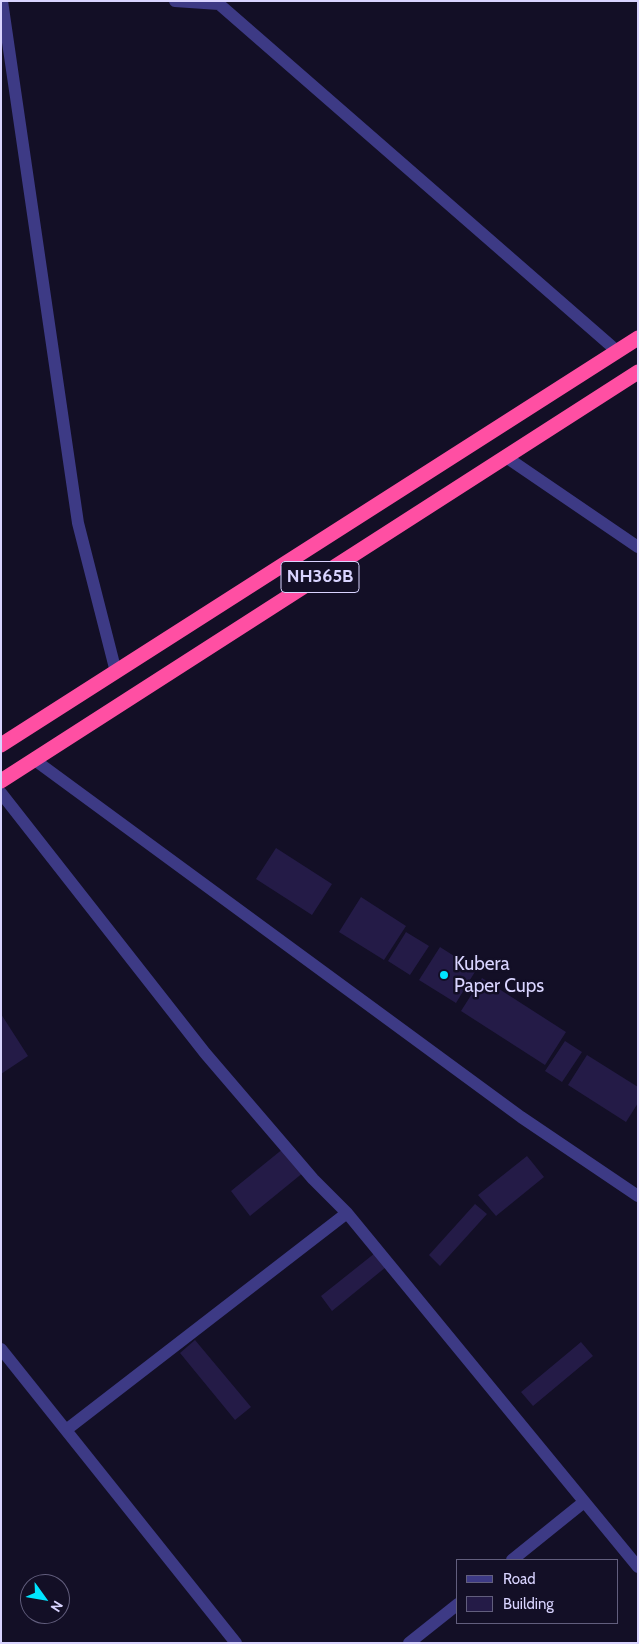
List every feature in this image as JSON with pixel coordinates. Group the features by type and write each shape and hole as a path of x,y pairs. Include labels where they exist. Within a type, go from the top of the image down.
{"highway":[{"name":"NH365B","path":"1,745 638,338"},
{"name":"NH365B","path":"1,781 36,761 638,372"}],"street":[{"path":"2,1 78,523 116,672"},
{"path":"175,1 219,4 617,351"},
{"path":"506,457 638,547"},
{"path":"36,761 521,1117 638,1196"},
{"path":"1,794 206,1053 312,1179 347,1213 638,1567"},
{"path":"66,1430 347,1213"},
{"path":"1,1349 236,1643"},
{"path":"513,1559 584,1502"},
{"path":"410,1643 456,1606"}],"building":[{"path":"276,848 332,884 312,915 256,879"},
{"path":"361,897 406,926 384,960 339,932"},
{"path":"406,932 429,946 410,975 388,961"},
{"path":"440,947 476,970 456,1003 419,980"},
{"path":"482,978 566,1032 545,1065 461,1011"},
{"path":"1,1014 28,1056 1,1074"},
{"path":"565,1041 582,1052 562,1082 545,1071"},
{"path":"587,1055 638,1087 638,1103 626,1122 568,1085"},
{"path":"284,1148 304,1172 250,1216 231,1191"},
{"path":"527,1156 544,1177 496,1216 478,1195"},
{"path":"475,1204 487,1214 440,1266 429,1255"},
{"path":"375,1253 386,1267 332,1311 321,1296"},
{"path":"195,1340 251,1407 235,1420 180,1353"},
{"path":"581,1342 593,1356 533,1406 521,1392"}],"place":[{"name":"Kubera Paper Cups","path":"444,975"}]}
